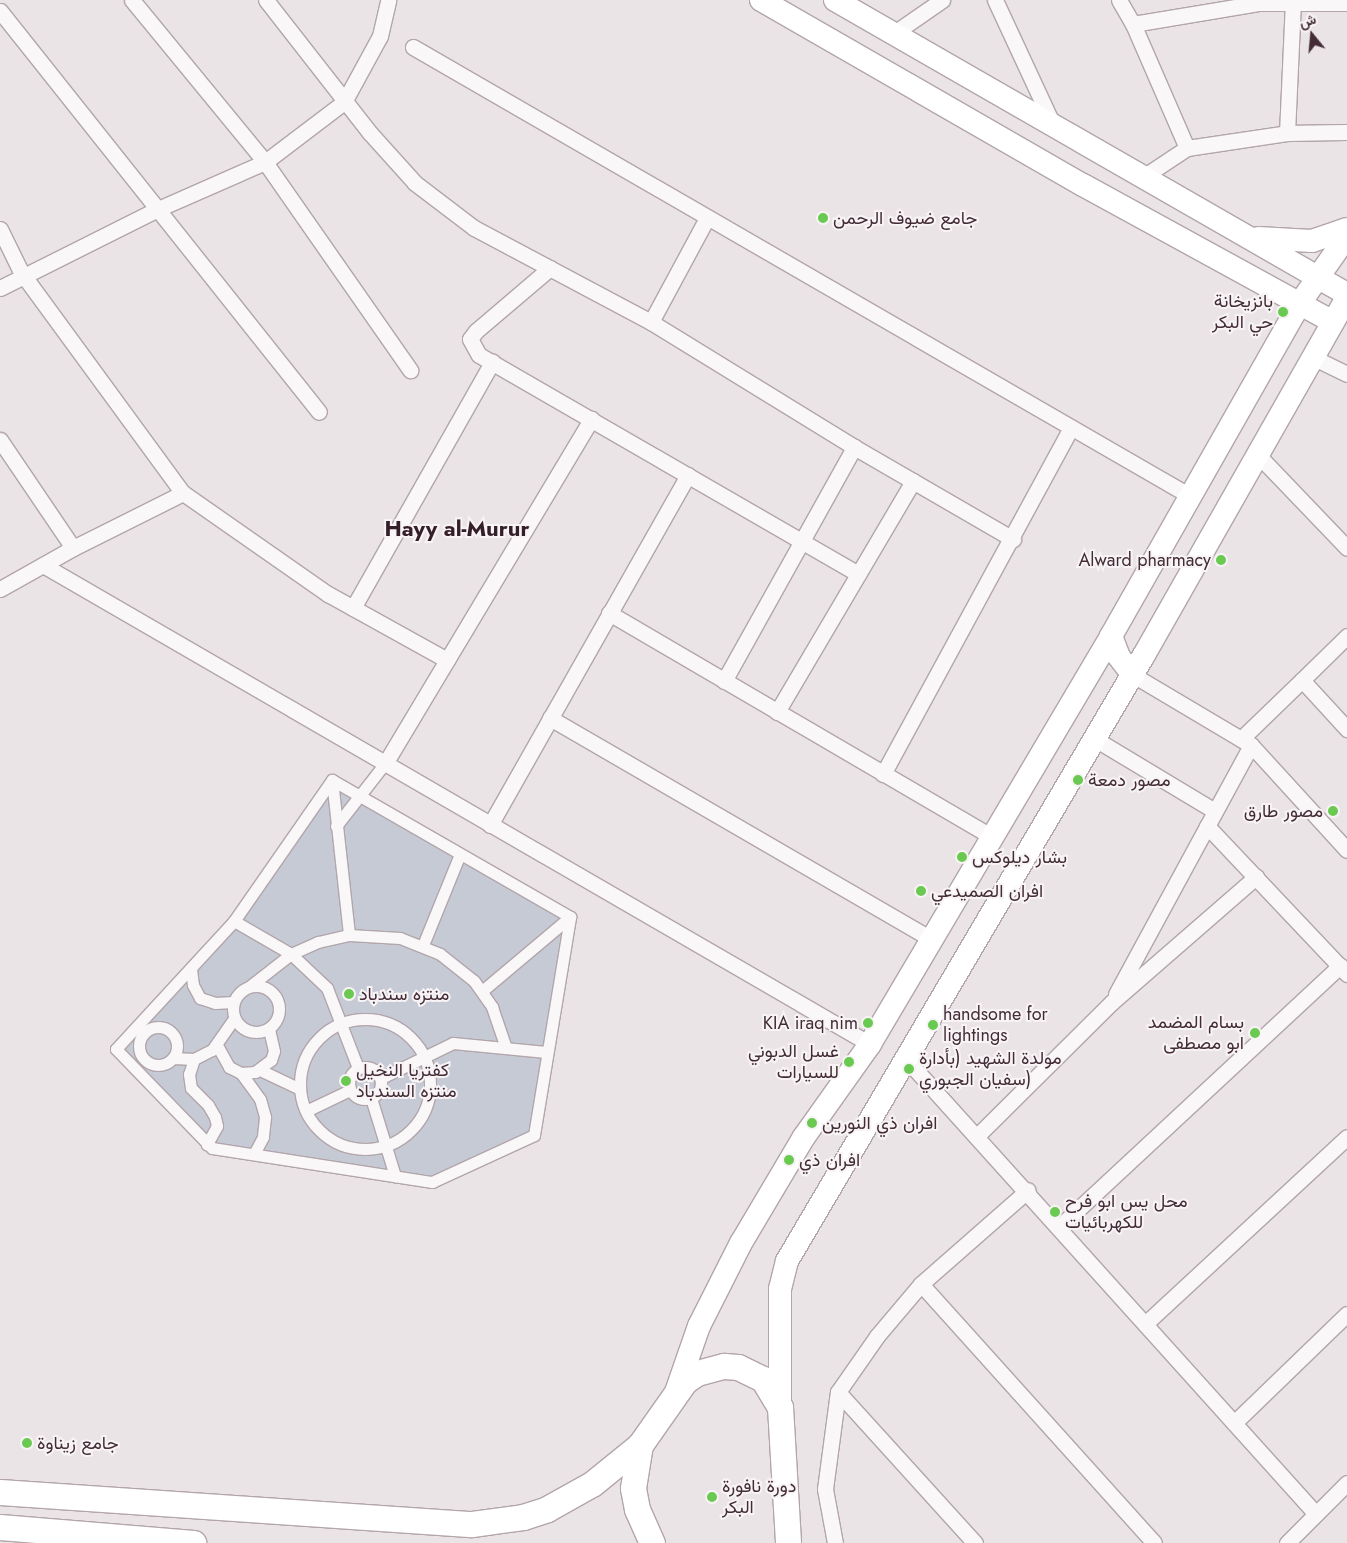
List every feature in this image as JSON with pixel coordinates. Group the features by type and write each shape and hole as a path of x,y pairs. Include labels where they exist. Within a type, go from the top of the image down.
{"main road":[{"path":"761,0 1172,234 1333,322"},
{"path":"788,1543 780,1407 780,1289 787,1262 1133,675 1347,296 1320,277 835,0"},
{"path":"1172,234 1190,204"},
{"path":"1246,236 1274,241 1312,241 1347,229"},
{"path":"676,1392 699,1326 740,1243 804,1137 870,1044 1111,636 1300,303 1347,236"},
{"path":"1244,273 1268,294 1275,305 1277,331 1265,366"},
{"path":"1111,636 1119,657 1133,675"},
{"path":"0,1492 472,1524 523,1517 547,1509 592,1484 640,1446 676,1392 697,1373 724,1366 738,1367 763,1379 780,1407"},
{"path":"640,1446 634,1488 636,1509 652,1543"},
{"path":"0,1527 193,1543"}],"street":[{"path":"132,0 265,162 410,370"},
{"path":"266,0 344,102 415,183 474,228 651,322 854,447 1013,539"},
{"path":"0,288 158,209 265,162 344,102 380,36 388,0"},
{"path":"893,34 942,0"},
{"path":"995,0 1053,125"},
{"path":"1119,0 1133,24 1187,148"},
{"path":"1133,24 1258,3 1347,3"},
{"path":"1287,134 1293,3"},
{"path":"0,11 319,412"},
{"path":"413,47 1190,496"},
{"path":"1143,177 1187,148 1287,134 1347,132"},
{"path":"651,322 707,218"},
{"path":"0,229 24,276 183,493 328,594 447,660"},
{"path":"550,268 470,339 478,355 858,574"},
{"path":"1312,356 1347,373"},
{"path":"353,608 492,362"},
{"path":"336,826 386,762 591,419"},
{"path":"883,774 1013,539 1071,428"},
{"path":"0,440 73,548"},
{"path":"724,681 854,447"},
{"path":"1257,454 1347,548"},
{"path":"490,825 688,475"},
{"path":"777,712 913,481"},
{"path":"0,589 73,548 183,493"},
{"path":"43,565 870,1044"},
{"path":"609,614 992,837"},
{"path":"1112,1002 1215,811 1246,742 1302,680 1347,636"},
{"path":"1133,675 1246,742 1347,850"},
{"path":"1302,680 1347,729"},
{"path":"550,718 932,939"},
{"path":"1095,739 1215,811"},
{"path":"332,780 570,917"},
{"path":"332,780 349,935"},
{"path":"332,780 234,921 116,1049 212,1148 432,1182 534,1135 546,1052 570,917"},
{"path":"1059,1227 1343,970 1207,826"},
{"path":"423,945 460,854"},
{"path":"977,1136 1112,1002 1256,877"},
{"path":"482,991 570,917"},
{"path":"234,921 291,954 327,988 358,1068"},
{"path":"173,1058 194,1059 218,1046 234,1019 233,1002 240,992 291,954 318,942 349,935 400,938 423,945 456,964 482,991 501,1028 506,1048"},
{"path":"191,969 193,985 200,998 215,1003 233,1002"},
{"path":"234,1019 246,1031 258,1033 269,1029 279,1014 276,997 268,989 250,986"},
{"path":"365,1020 389,1024 410,1038 424,1058 430,1081 427,1104 415,1125 386,1146 362,1149 339,1144 319,1131 306,1111 300,1089 303,1066 313,1045 341,1024 365,1020"},
{"path":"260,1070 274,1051 269,1029"},
{"path":"381,1078 453,1043 546,1052"},
{"path":"218,1046 224,1062 241,1072 260,1099 265,1116 263,1136 254,1154"},
{"path":"194,1059 189,1074 191,1088 208,1105 215,1117 217,1126 207,1144"},
{"path":"906,1059 1028,1190 1145,1324 1316,1514"},
{"path":"358,1068 372,1068 381,1078 380,1090 371,1098 359,1098 350,1090 350,1078 358,1068"},
{"path":"241,1072 260,1070 300,1089"},
{"path":"306,1111 350,1090"},
{"path":"371,1098 395,1176"},
{"path":"1145,1324 1347,1137"},
{"path":"835,1543 825,1489 838,1392 877,1336 921,1284 1028,1190"},
{"path":"921,1284 1154,1543"},
{"path":"1234,1423 1347,1314"},
{"path":"838,1392 975,1543"},
{"path":"1287,1543 1345,1489"}],"shaded area":[{"path":"332,777 574,916 538,1137 432,1185 210,1150 113,1049 232,919"}],"place":[{"name":"جامع ضيوف الرحمن","path":"823,218"},
{"name":"بانزيخانة حي البكر","path":"1283,312"},
{"name":"Alward pharmacy","path":"1221,560"},
{"name":"مصور دمعة","path":"1078,780"},
{"name":"مصور طارق","path":"1333,811"},
{"name":"بشار ديلوكس","path":"962,857"},
{"name":"افران الصميدعي","path":"921,891"},
{"name":"منتزه سندباد","path":"349,994"},
{"name":"KIA iraq nim","path":"868,1023"},
{"name":"handsome for lightings","path":"933,1025"},
{"name":"بسام المضمد ابو مصطفى","path":"1255,1033"},
{"name":"غسل الدبوني للسيارات","path":"849,1062"},
{"name":"مولدة الشهيد (بأدارة سفيان الجبوري)","path":"909,1069"},
{"name":"كفتريا النخيل منتزه السندباد","path":"346,1081"},
{"name":"افران ذي النورين","path":"812,1123"},
{"name":"افران ذي","path":"789,1160"},
{"name":"محل يس ابو فرح للكهربائيات","path":"1055,1212"},
{"name":"جامع زيناوة","path":"27,1443"},
{"name":"دورة نافورة البكر","path":"712,1497"}],"district":[{"name":"Hayy al-Murur","path":"457,529"}]}
